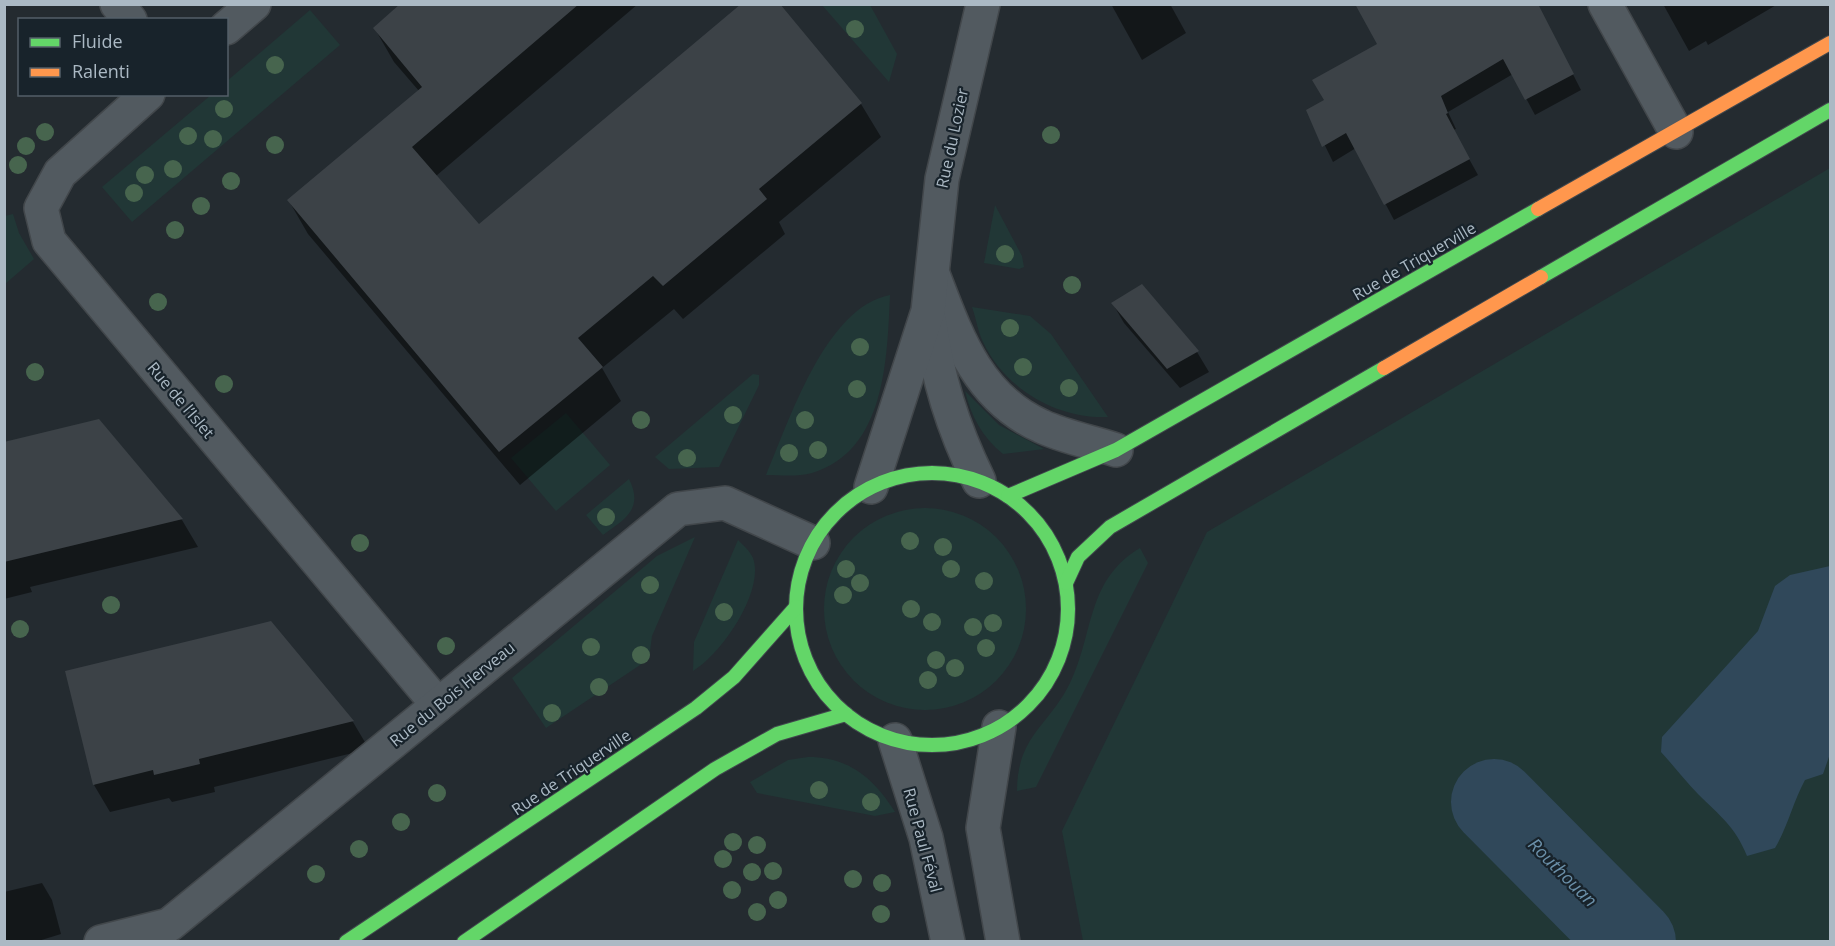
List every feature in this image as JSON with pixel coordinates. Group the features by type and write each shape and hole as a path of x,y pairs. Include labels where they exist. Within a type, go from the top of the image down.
{"main road":[{"name":"Rue de Triquerville","path":"1008,496 1116,450 1830,43"},
{"path":"1066,583 1078,557 1110,527 1830,110"},
{"path":"938,473 979,481 1008,496 1029,513 1045,534 1058,557 1066,583 1067,625 1055,666 1032,701 999,727 959,742 937,745 895,740 861,725 829,697 804,655 796,607 798,585 813,543 840,508 871,487 897,477 938,473"},
{"name":"Rue de Triquerville","path":"346,942 696,708 734,677 796,607"},
{"path":"464,942 716,769 777,734 846,714"}],"street":[{"path":"117,4 128,18"},
{"path":"228,26 254,4"},
{"name":"Rue du Lozier","path":"871,487 928,311 942,179 983,4"},
{"path":"1605,4 1676,132"},
{"name":"Rue de l’Islet","path":"146,96 60,173 41,208 49,241 438,705"},
{"name":"Rue du Lozier","path":"932,273 959,341 974,370 1001,401 1041,426 1116,450"},
{"name":"Rue du Lozier","path":"928,311 937,371 948,410 979,481"},
{"name":"Rue du Bois Herveau","path":"101,942 169,925 678,509 726,503 813,543"},
{"path":"999,727 983,828 1003,942"},
{"name":"Rue Paul Féval","path":"895,740 926,838 948,942"}],"green space":[{"path":"822,5 870,5 897,54 889,82"},
{"path":"310,10 340,45 132,222 102,187 210,96 228,96 228,80"},
{"path":"1830,168 1830,941 1083,941 1062,831 1207,532"},
{"path":"995,205 1022,256 1024,267 1019,269 984,263"},
{"path":"13,214 19,233 34,259 5,284 5,216"},
{"path":"890,295 884,373 878,399 868,424 855,445 836,462 812,473 766,475 798,398 828,343 846,321 867,304"},
{"path":"972,307 1030,316 1051,334 1108,417 1070,413 1052,407 1019,387 993,359 981,338"},
{"path":"753,374 759,375 759,385 719,467 669,469 655,457"},
{"path":"965,391 999,425 1044,449 1003,454 978,426"},
{"path":"566,413 610,465 556,511 511,458"},
{"path":"629,479 633,489 633,506 625,518 603,535 586,515"},
{"path":"925,508 945,510 964,516 981,525 1003,545 1018,570 1024,589 1026,609 1024,629 1018,648 1009,665 989,687 964,702 945,708 925,710 905,708 886,702 869,693 847,673 832,648 826,629 824,609 826,589 832,570 841,553 861,531 886,516 905,510"},
{"path":"695,537 652,636 649,659 546,728 512,678 657,556"},
{"path":"738,540 753,558 755,572 753,587 747,604 727,637 704,663 693,671 694,642"},
{"path":"1140,548 1148,563 1036,787 1017,791 1022,757 1028,744 1062,698 1070,683 1100,592 1122,561"},
{"path":"808,757 836,761 859,772 878,789 895,812 875,816 757,793 750,782 788,760"}],"water":[{"path":"1830,566 1830,754 1823,774 1805,780 1775,848 1747,856 1726,822 1661,752 1662,737 1758,631 1775,586 1790,575"}],"building":[{"path":"400,4 579,4 412,147 479,224 741,4 780,4 862,103 759,189 767,199 663,286 653,276 578,338 603,367 499,452 287,200 422,87 373,28"},
{"path":"1355,4 1538,4 1574,74 1525,100 1503,59 1441,96 1448,113 1446,114 1470,159 1384,205 1346,133 1322,147 1306,110 1324,100 1312,80 1377,44"},
{"path":"1142,284 1199,351 1167,369 1111,303"},
{"path":"99,419 183,519 4,562 4,442"},
{"path":"271,621 354,721 199,759 200,764 154,775 153,770 93,785 65,671"}],"waterway":[{"name":"Routhouan","path":"1494,802 1633,942"}],"traffic: fast":[{"path":"1541,277 1830,110"},
{"path":"1008,496 1116,450 1538,209"},
{"path":"1066,583 1078,557 1110,527 1384,368"},
{"path":"932,473 971,479 996,489 1028,513 1045,534 1057,557 1065,583 1068,609 1062,648 1052,673 1028,705 1007,722 984,734 958,742 932,745 893,739 868,729 836,705 819,684 807,661 799,635 796,609 802,570 812,545 836,513 857,496 880,484 906,476 932,473"},
{"path":"346,942 696,708 734,677 796,607"},
{"path":"464,942 715,769 777,734 846,714"}],"traffic: slow":[{"path":"1538,209 1830,43"},
{"path":"1384,368 1541,277"}]}
